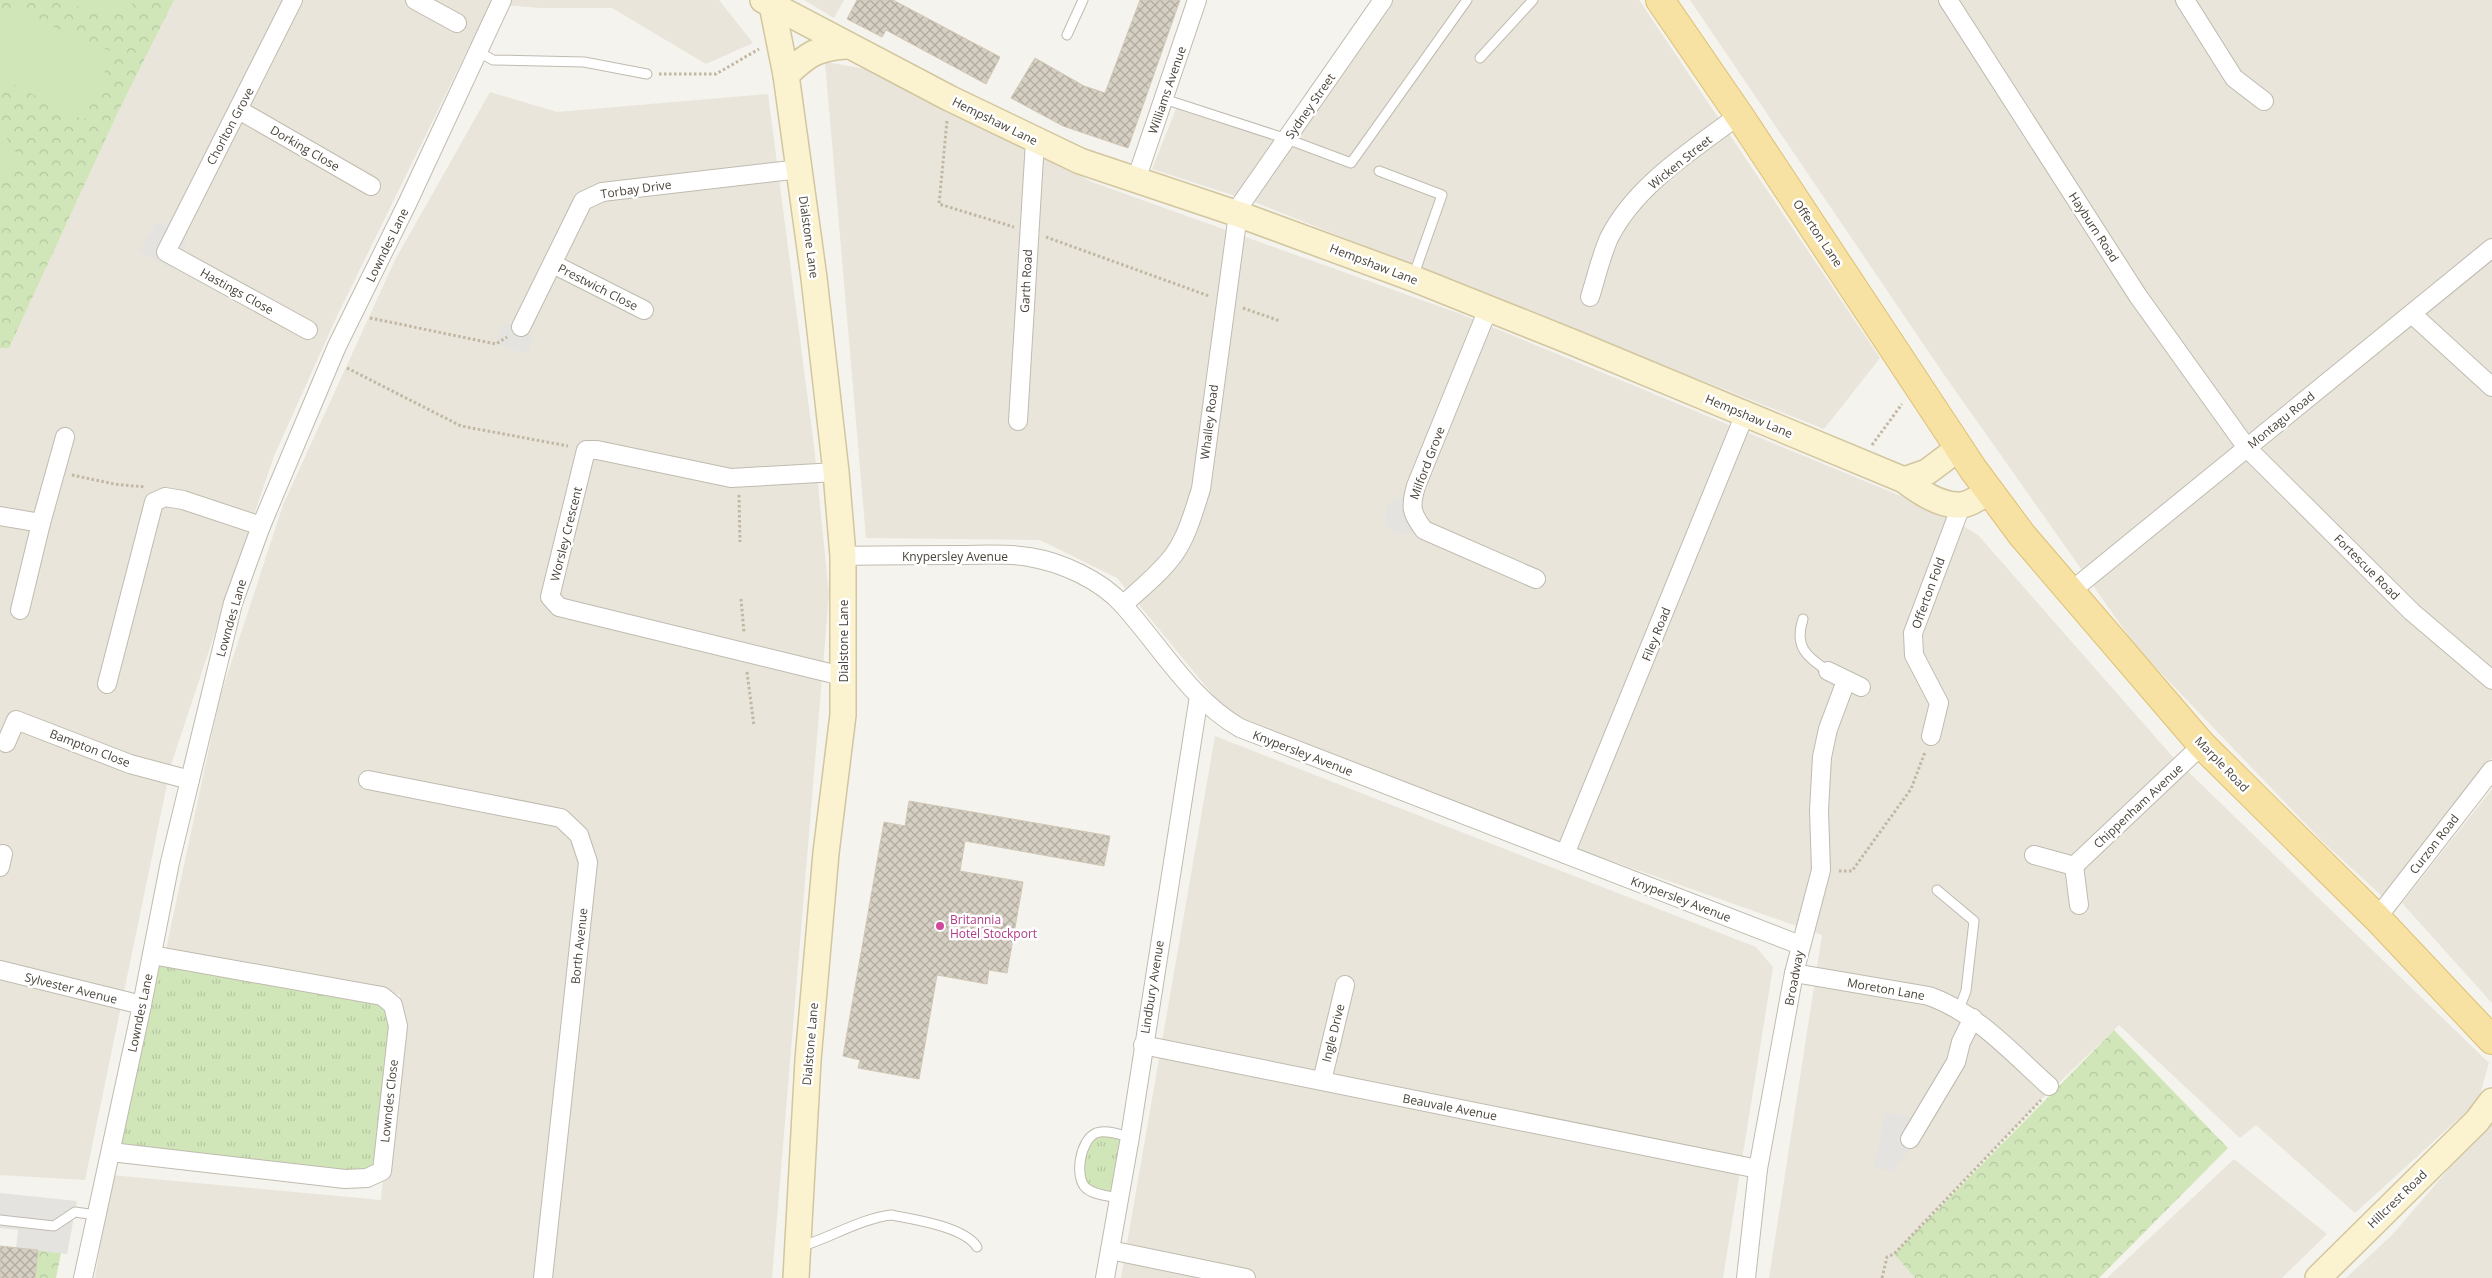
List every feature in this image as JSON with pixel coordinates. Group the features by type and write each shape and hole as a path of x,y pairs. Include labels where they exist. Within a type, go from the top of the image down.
{"main road":[{"name":"Offerton Lane","path":"1660,0 1740,115 1966,459"},
{"name":"Marple Road","path":"1966,459 1989,492 2070,592 2202,745 2376,918 2492,1040"}],"street":[{"name":"Chorlton Grove","path":"166,252 293,0"},
{"path":"415,0 457,23"},
{"name":"Lowndes Lane","path":"83,1278 142,1005 170,862 233,603 260,526 331,360 407,204 502,0"},
{"name":"Williams Avenue","path":"1136,180 1197,0"},
{"name":"Sydney Street","path":"1238,214 1241,204 1383,0"},
{"name":"Hayburn Road","path":"1948,0 2138,296 2247,448"},
{"path":"2185,0 2234,78 2264,101"},
{"name":"Hempshaw Lane","path":"769,2 846,46 1034,141 1080,161 1238,214 1412,278 1572,342 1904,480 1920,492 1961,506"},
{"name":"Dialstone Lane","path":"769,2 786,74 800,169 836,472 843,556 843,716 826,853 808,1060 796,1278"},
{"path":"786,74 804,57 817,50 846,46"},
{"name":"Dorking Close","path":"239,110 371,186"},
{"name":"Wicken Street","path":"1590,296 1609,238 1630,205 1658,177 1740,115"},
{"name":"Garth Road","path":"1018,420 1034,141"},
{"name":"Torbay Drive","path":"521,327 553,264 576,211 583,201 602,192 800,169"},
{"name":"Whalley Road","path":"1123,605 1175,553 1193,514 1201,489 1224,302 1238,214"},
{"name":"Montagu Road","path":"2070,592 2492,248"},
{"name":"Hastings Close","path":"166,252 308,330"},
{"name":"Prestwich Close","path":"553,264 644,310"},
{"name":"Milford Grove","path":"1488,309 1416,486 1411,504 1415,518 1424,530 1536,579"},
{"path":"2412,314 2492,387"},
{"name":"Filey Road","path":"1565,854 1745,414"},
{"path":"20,610 41,523 65,437"},
{"name":"Fortescue Road","path":"2247,448 2412,612 2492,680"},
{"path":"586,450 597,450 712,475 739,478 836,472"},
{"name":"Worsley Crescent","path":"586,450 550,597 559,607 842,676"},
{"path":"1904,480 1966,459"},
{"path":"1961,506 1989,492"},
{"path":"107,684 154,502 165,497 183,500 260,526"},
{"name":"Offerton Fold","path":"1931,736 1939,703 1914,655 1913,633 1961,506"},
{"path":"0,516 41,523"},
{"name":"Knypersley Avenue","path":"843,556 1029,557 1061,566 1086,578 1113,595 1165,659 1199,696 1224,718 1268,740 1800,945"},
{"name":"Broadway","path":"1746,1278 1758,1169 1794,973 1821,870 1819,810 1822,757 1828,729 1854,684 1828,672"},
{"name":"Lindbury Avenue","path":"1105,1278 1130,1137 1199,696"},
{"name":"Bampton Close","path":"6,743 16,720 130,764 190,780"},
{"name":"Chippenham Avenue","path":"2074,866 2202,745"},
{"name":"Curzon Road","path":"2376,918 2492,770"},
{"name":"Borth Avenue","path":"368,780 561,818 580,835 588,862 543,1278"},
{"path":"2034,855 2074,866 2079,905"},
{"name":"Lowndes Close","path":"111,1152 345,1179 367,1178 382,1171 398,1026 394,1006 382,996 152,955"},
{"name":"Sylvester Avenue","path":"0,970 142,1005"},
{"name":"Moreton Lane","path":"1794,973 1929,996 1966,1013 2049,1086"},
{"name":"Ingle Drive","path":"1322,1081 1345,985"},
{"path":"1910,1139 1951,1071 1961,1042 1966,1013"},
{"name":"Beauvale Avenue","path":"1143,1045 1758,1169"},
{"name":"Hillcrest Road","path":"2318,1278 2485,1116 2492,1101"},
{"path":"1110,1250 1246,1278"}],"lane":[{"path":"1067,35 1083,0"},
{"path":"1164,99 1287,139 1351,163 1467,0"},
{"path":"1480,58 1533,0"},
{"path":"477,51 493,60 584,62 647,74"},
{"path":"1379,171 1442,195 1412,278"},
{"path":"1803,619 1798,632 1800,645 1810,660 1828,672"},
{"path":"1937,890 1974,921 1966,991 1966,1013"},
{"path":"1119,1198 1092,1192 1081,1180 1079,1172 1086,1144 1096,1133 1104,1132 1130,1137"},
{"path":"0,1220 54,1226 75,1212 96,1215"},
{"path":"797,1247 824,1240 881,1216 891,1215 955,1231 973,1240 977,1247"}],"path":[{"path":"647,74 716,74 760,49"},
{"path":"949,98 939,204 1029,231 1280,321"},
{"path":"353,314 496,344 521,327"},
{"path":"331,360 461,426 586,450"},
{"path":"1859,462 1917,383"},
{"path":"55,471 114,484 150,487 154,502"},
{"path":"739,478 740,542"},
{"path":"1821,870 1852,871 1911,789 1931,736"},
{"path":"1882,1278 1887,1258 1894,1254 2042,1099 2049,1086"}],"shaded area":[{"path":"174,0 719,0 753,43 706,64 612,8 540,8 490,4 337,316 274,456 171,765 85,1180 0,1175 0,348 9,348 120,108"},
{"path":"804,0 844,0 834,18"},
{"path":"1393,0 1639,0 1880,358 1824,429 1257,203 1152,169 1176,109 1292,146"},
{"path":"1690,0 2492,0 2492,758 2385,899 2323,842 2137,648 1945,376"},
{"path":"825,62 866,69 1092,182 1458,313 1942,513 1978,535 2172,756 2489,1063 2478,1101 2355,1213 2256,1125 2240,1138 2119,1025 2042,1099 1894,1254 1915,1278 1769,1278 1822,935 1268,740 1240,728 1117,578 1040,540 866,538"},
{"path":"490,92 557,112 768,94 814,446 829,594 772,1278 95,1278 111,1175 381,1200 400,995 165,954 220,697 283,505 395,260"},
{"path":"156,223 165,223 187,239 185,253 173,269 139,251"},
{"path":"502,323 521,327 534,338 527,354 496,344"},
{"path":"1401,497 1411,504 1424,530 1402,535 1393,532 1385,524 1387,506 1393,499"},
{"path":"1215,736 1756,947 1773,967 1723,1278 1121,1278"},
{"path":"2492,789 2492,1003 2402,903"},
{"path":"1885,1112 1923,1119 1931,1123 1892,1172 1874,1167"},
{"path":"2490,1121 2492,1121 2492,1278 2346,1278 2393,1234"},
{"path":"2234,1159 2327,1234 2282,1278 2107,1278"},
{"path":"0,1193 77,1201 67,1254 16,1248 18,1230 0,1228"}],"green space":[{"path":"0,0 174,0 120,108 9,348 0,348"},
{"path":"41,0 133,0 130,16"},
{"path":"7,7 113,52 84,120 0,78 0,18"},
{"path":"0,128 23,163 0,176"},
{"path":"152,955 393,1005 382,1171 367,1178 111,1152"},
{"path":"2114,1030 2228,1148 2099,1278 1915,1278 1894,1254"},
{"path":"1104,1133 1128,1139 1118,1196 1092,1190 1081,1173 1086,1148 1092,1140"},
{"path":"38,1250 61,1253 56,1278 35,1278"}],"building":[{"path":"857,0 893,0 1000,57 986,84 886,30 882,37 847,19"},
{"path":"1140,0 1180,0 1128,148 1063,126 1011,98 1035,58 1084,86 1105,93"},
{"name":"Britannia Hotel Stockport","path":"909,801 1110,836 1104,866 965,841 960,871 1023,882 1007,973 989,970 987,984 937,975 919,1079 858,1068 860,1060 843,1056 884,822 905,826"},
{"path":"0,1246 38,1250 35,1278 0,1278"}],"place":[{"name":"Britannia Hotel Stockport","path":"940,926"}]}
